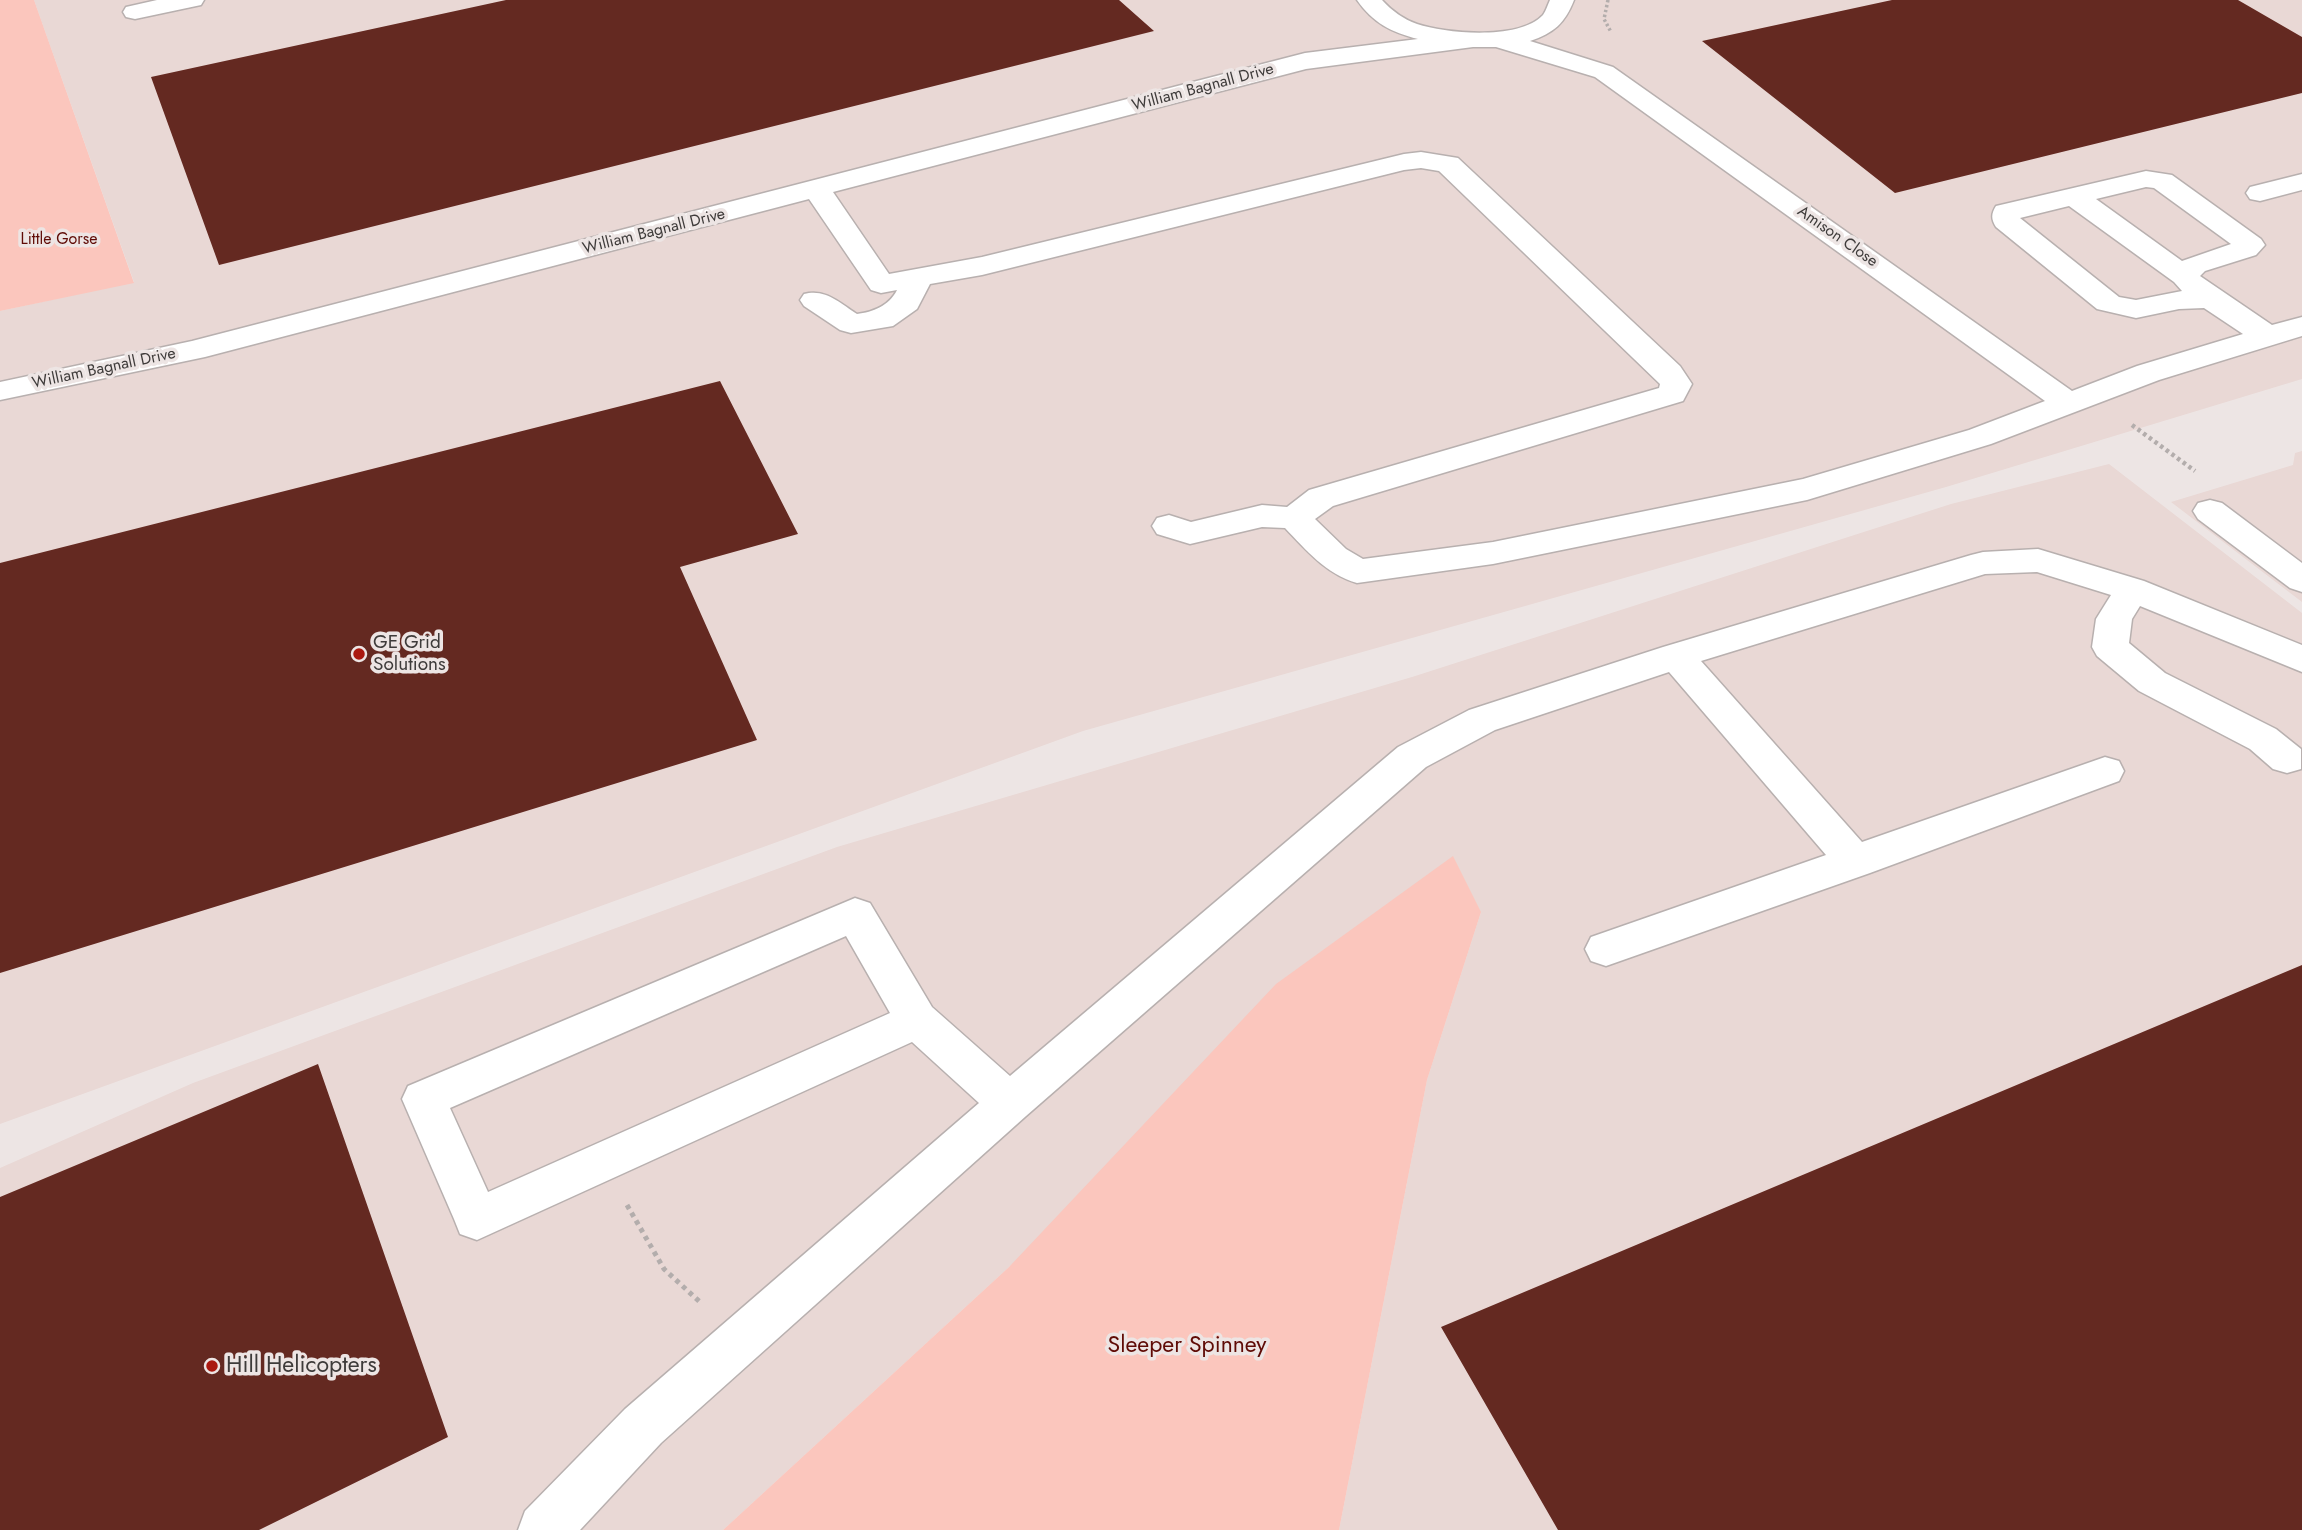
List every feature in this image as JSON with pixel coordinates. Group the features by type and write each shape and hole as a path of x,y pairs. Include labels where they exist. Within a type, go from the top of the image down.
{"street":[{"path":"135,12 192,0"},
{"path":"1360,14 1376,11 1407,28 1450,39 1498,39 1534,31 1555,18 1562,3"},
{"name":"Amison Close","path":"1562,3 1579,37 1604,72"},
{"name":"William Bagnall Drive","path":"1305,61 1360,14"},
{"name":"Amison Close","path":"1498,39 1604,72 2069,403"},
{"name":"William Bagnall Drive","path":"0,391 194,350 1305,61 1471,40"},
{"path":"817,190 881,285 1083,242 1404,162 1448,164 1669,373 1676,384 1672,394 1321,498 1294,518 1262,516 1190,533 1169,526"},
{"path":"2184,276 2195,265 2251,245 2154,178 2006,212 2006,221 2108,303 2136,309 2179,300 2214,299"},
{"path":"2260,193 2302,183"},
{"path":"2074,196 2184,276 2191,285 2267,336"},
{"path":"815,300 851,324 882,320 906,303 918,277"},
{"path":"1294,518 1334,557 1357,571 1493,553 1807,489 1980,437 2148,373 2302,326"},
{"path":"2210,511 2302,580"},
{"path":"544,1530 643,1426 1010,1103 1412,757 1482,720 1676,656 1983,563 2038,560 2132,589 2302,659"},
{"path":"2132,589 2114,619 2110,647 2152,682 2263,739 2287,759"},
{"path":"1676,656 1856,862"},
{"path":"1606,948 1856,862 2105,771"},
{"path":"917,1020 477,1219 424,1099 855,914 917,1020 1010,1103"}],"path":[{"path":"2130,424 2225,493 2210,511"},
{"path":"603,1162 664,1269 740,1340"}],"shaded area":[{"path":"34,0 2302,0 2302,379 1946,487 1083,731 0,1124 0,311 134,282"},
{"path":"2302,451 2302,602 2171,502 2293,465 2295,453"},
{"path":"2109,464 2302,613 2302,1530 1339,1530 1427,1080 1481,912 1009,1267 723,1530 0,1530 0,1168 193,1083 837,847 1412,677 1951,504"}],"green space":[{"name":"Little Gorse","path":"0,0 34,0 134,283 0,311"},
{"name":"Sleeper Spinney","path":"1453,856 1481,912 1427,1080 1339,1530 723,1530 1009,1267 1276,984"}],"building":[{"path":"506,0 1119,0 1154,31 219,265 151,77"},
{"path":"1892,0 2238,0 2302,37 2302,93 1895,193 1702,41"},
{"name":"GE Grid Solutions","path":"720,381 798,534 680,567 757,740 0,973 0,563"},
{"path":"2302,965 2302,1530 1558,1530 1441,1327"},
{"name":"Hill Helicopters","path":"318,1064 448,1437 259,1530 0,1530 0,1197"}],"place":[{"name":"GE Grid Solutions","path":"359,654"},
{"name":"Hill Helicopters","path":"212,1366"}]}
